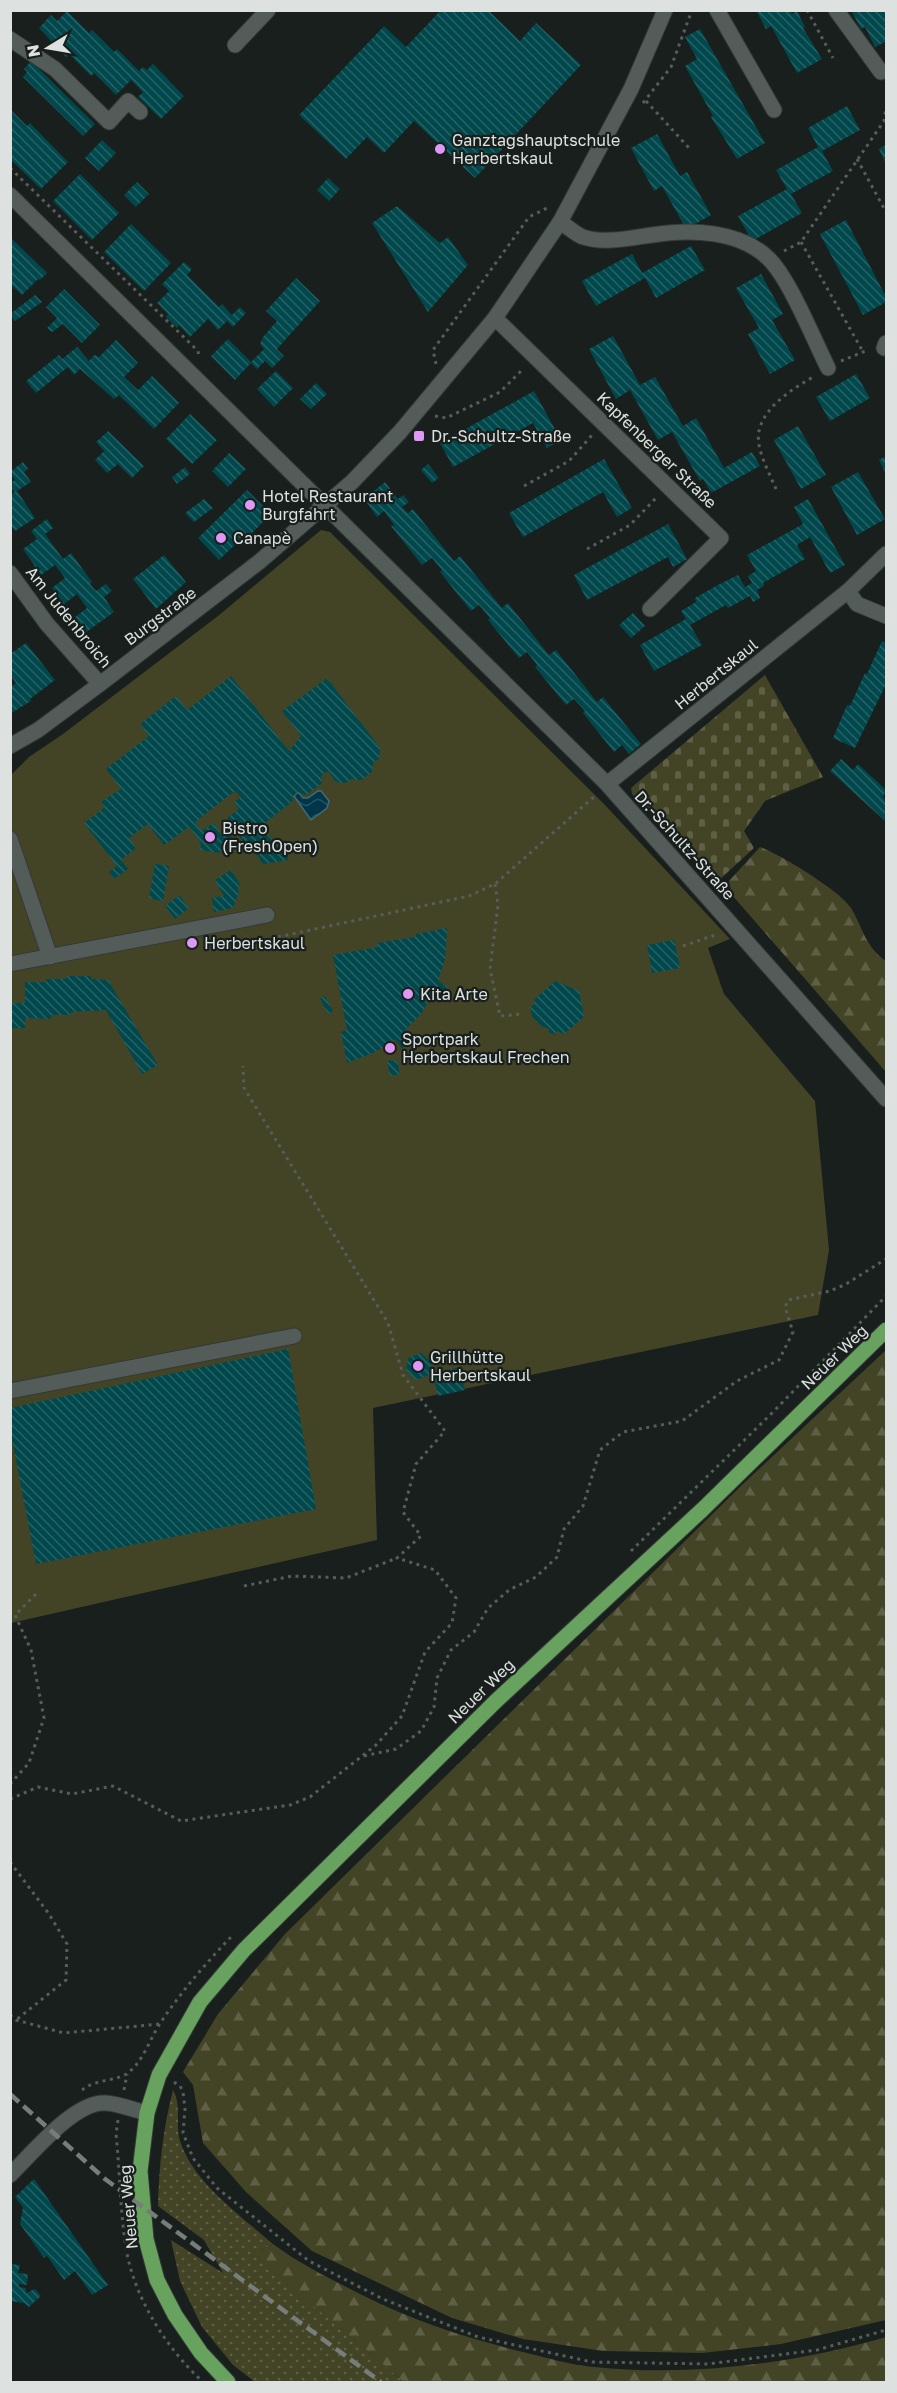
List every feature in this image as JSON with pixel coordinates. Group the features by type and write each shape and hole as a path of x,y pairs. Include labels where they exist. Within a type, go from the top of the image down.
{"main road":[{"name":"Neuer Weg","path":"228,2382 201,2353 175,2315 157,2280 146,2239 140,2171 147,2113 159,2075 200,2002 244,1950 496,1701 703,1509 886,1330"}],"street":[{"path":"235,45 268,10"},
{"path":"325,504 352,482 400,432 495,318 560,222 631,89 665,10"},
{"path":"717,10 774,110"},
{"path":"837,10 881,72"},
{"path":"10,39 55,69 109,122 128,101 140,112"},
{"name":"Dr.-Schultz-Straße","path":"10,195 608,784 886,1099"},
{"path":"560,222 583,237 603,240 692,231 743,243 770,260 782,278 828,368"},
{"name":"Kapfenberger Straße","path":"495,318 721,538 650,609"},
{"name":"Burgstraße","path":"10,746 38,730 259,562 325,504"},
{"name":"Herbertskaul","path":"608,784 848,591 886,554"},
{"name":"Am Judenbroich","path":"10,573 47,624 100,684"},
{"path":"848,591 857,604 886,616"},
{"path":"10,839 50,957"},
{"path":"10,964 267,915"},
{"path":"10,1391 294,1336"},
{"path":"10,2175 65,2121 81,2109 105,2103 147,2113"}],"path":[{"path":"807,10 833,58"},
{"path":"631,89 646,101 690,149"},
{"path":"770,260 801,242 884,121 886,108"},
{"path":"857,159 886,212"},
{"path":"10,168 198,351 200,360"},
{"path":"436,369 433,350 529,217 554,205"},
{"path":"801,242 862,351"},
{"path":"776,489 759,443 759,432 770,409 828,368 862,351 885,345"},
{"path":"433,416 446,418 500,392 535,357"},
{"path":"524,486 569,461 603,423"},
{"path":"587,549 630,525 668,485"},
{"path":"278,937 469,896 495,884 608,784"},
{"path":"495,884 498,905 490,969 500,1016 523,1014"},
{"path":"683,946 714,937 732,924"},
{"path":"243,1066 243,1088 388,1323 403,1375 445,1431 416,1464 403,1512 421,1536 397,1557 346,1578 292,1576 244,1586"},
{"path":"363,1756 396,1749 421,1731 434,1707 436,1678 450,1650 474,1632 488,1608 509,1590 536,1577 557,1557 564,1529 583,1506 600,1450 623,1432 682,1421 737,1381 779,1360 793,1332 784,1307 788,1300 830,1291 846,1284 886,1259"},
{"path":"10,1799 38,1787 72,1794 113,1786 181,1821 290,1805 310,1797 376,1745 402,1716 425,1652 452,1623 456,1598 435,1570 397,1557"},
{"path":"10,1784 29,1763 44,1718 31,1650 15,1615 39,1591"},
{"path":"10,1862 49,1914 67,1944 66,1980 16,2020"},
{"path":"10,2015 16,2020 64,2033 160,2024"},
{"path":"159,2075 180,2086 185,2109 183,2133 193,2158 218,2188 309,2261 383,2299 478,2337 592,2362 708,2364 817,2350 886,2330"}],"green space":[{"name":"Sportpark Herbertskaul Frechen","path":"321,530 330,532 604,804 730,939 708,948 724,994 815,1101 829,1250 818,1315 373,1408 377,1540 11,1623 11,775 29,757 63,734 218,616"},
{"path":"765,675 823,777 765,801 744,831 754,848 717,882 632,794 631,788"},
{"path":"760,847 809,874 845,901 851,908 869,944 886,961 886,1072 732,895 729,881"},
{"path":"886,1350 886,2320 781,2344 702,2353 603,2351 523,2339 452,2318 312,2251 246,2192 203,2143 193,2085 183,2072 218,2014 285,1934 744,1483"},
{"path":"173,2090 177,2102 180,2141 186,2156 219,2197 273,2244 261,2250 259,2260 404,2382 255,2382 233,2365 202,2327 180,2281 171,2240 223,2273 204,2240 158,2206 162,2148"},
{"path":"273,2244 317,2272 403,2314 464,2336 560,2361 585,2366 631,2370 704,2369 778,2361 886,2337 886,2382 404,2382 258,2260 261,2250"}],"water":[{"path":"321,791 329,801 327,808 311,820 294,796 298,792 303,798 308,798"}],"building":[{"path":"441,10 488,10 520,41 536,23 581,65 475,178 414,121 384,153 367,137 346,159 299,115 384,26 406,47"},
{"path":"756,10 790,10 792,14 797,11 805,27 803,28 822,59 797,73 771,26 766,29"},
{"path":"851,10 886,10 886,45 885,42 875,47 865,27 861,29"},
{"path":"67,11 89,33 92,30 114,52 117,49 139,71 143,67 147,70 153,64 184,96 161,119 138,97 143,92 131,80 116,95 94,73 91,76 69,54 66,57 39,28 51,15 57,21"},
{"path":"700,29 765,143 737,159 711,117 713,116 685,66 697,59 685,37"},
{"path":"31,61 95,124 83,136 23,77 27,72 24,69"},
{"path":"847,106 860,130 822,151 833,171 791,194 802,213 752,241 738,216 787,189 776,170 818,147 808,128"},
{"path":"10,109 27,126 30,123 68,162 41,189 10,159"},
{"path":"657,134 680,176 687,172 711,215 686,229 662,186 654,191 631,148"},
{"path":"102,140 116,153 99,171 85,158"},
{"path":"886,145 886,164 879,149"},
{"path":"80,174 119,213 92,240 53,201"},
{"path":"328,178 340,189 329,201 317,190"},
{"path":"137,182 149,194 136,207 124,195"},
{"path":"397,206 440,243 448,237 468,265 428,312 372,223"},
{"path":"846,220 886,297 886,302 863,315 820,234"},
{"path":"131,224 171,263 144,291 104,252"},
{"path":"10,237 47,273 22,295 10,284"},
{"path":"691,246 705,270 656,298 645,278 596,306 582,281 632,254 642,273"},
{"path":"184,262 192,269 187,275 219,307 222,304 232,315 240,307 246,313 233,327 227,321 218,330 208,319 190,337 179,325 177,328 166,317 168,314 157,303 169,291 162,284"},
{"path":"761,274 783,314 772,320 795,360 770,374 748,334 759,328 736,288"},
{"path":"296,278 320,301 277,349 284,356 272,368 265,361 257,369 251,363 235,380 211,356 228,339 251,362 264,349 260,344 263,337 277,321 266,311"},
{"path":"64,289 100,325 82,343 63,324 52,332 47,328 57,318 46,307"},
{"path":"35,295 42,302 15,321 10,314"},
{"path":"613,336 640,385 655,377 683,426 696,418 724,468 752,452 760,466 711,493 703,479 700,481 672,432 658,440 630,390 616,399 589,349"},
{"path":"116,340 138,363 124,377 138,390 152,376 179,403 154,429 119,395 114,399 80,369 74,375 68,367 36,393 26,381 59,355 62,359 77,347 89,361 94,355 99,357"},
{"path":"276,371 293,388 274,407 257,389"},
{"path":"856,374 870,398 830,421 816,397"},
{"path":"316,383 327,394 311,409 300,399"},
{"path":"534,391 561,440 547,448 533,423 453,467 440,443"},
{"path":"190,414 217,440 192,464 166,439"},
{"path":"798,426 826,475 801,489 774,440"},
{"path":"108,431 144,466 132,478 118,464 107,473 95,460 104,451 96,442"},
{"path":"229,453 246,469 228,487 212,471"},
{"path":"886,456 886,474 879,460"},
{"path":"604,459 632,508 617,517 603,492 523,537 509,513"},
{"path":"23,462 28,469 24,472 31,482 17,491 35,518 15,531 10,525 10,495 15,492 10,483 15,480 10,472"},
{"path":"428,464 439,478 432,483 421,470"},
{"path":"185,467 190,474 177,484 172,477"},
{"path":"858,472 885,519 857,535 831,487"},
{"path":"385,482 398,499 403,495 409,502 402,507 408,513 413,509 454,561 460,556 502,608 508,603 549,655 556,650 597,702 603,697 641,744 629,754 622,745 614,752 574,699 566,705 535,667 537,665 527,652 519,658 488,620 490,618 479,605 471,611 440,572 442,570 432,558 422,565 391,526 394,525 384,511 377,517 367,503 373,499 370,494"},
{"path":"247,490 271,514 242,543 240,540 219,560 198,538"},
{"path":"204,499 213,508 194,522 185,513"},
{"path":"808,499 845,565 830,573 810,537 797,545 805,559 763,583 764,586 757,590 760,598 753,602 750,596 728,608 726,605 690,625 702,645 654,671 640,645 686,619 681,611 696,602 695,598 716,586 738,575 745,587 752,583 748,576 756,571 747,555 803,524 794,507"},
{"path":"47,519 53,528 45,534 63,559 71,553 96,591 106,584 112,591 104,597 114,612 85,633 74,618 87,608 77,594 64,604 52,588 65,578 55,565 41,575 23,549 37,539 31,531"},
{"path":"668,524 687,559 673,567 668,557 587,600 574,575"},
{"path":"164,555 186,582 156,609 133,579"},
{"path":"633,613 645,626 631,638 619,625"},
{"path":"882,641 886,643 886,684 855,748 833,738 847,705 850,706"},
{"path":"26,643 55,680 30,699 31,701 10,714 10,687 16,683 10,675 10,654"},
{"path":"231,676 289,751 301,736 282,711 327,678 380,748 379,759 373,763 372,772 361,780 336,782 328,771 321,776 322,783 306,795 298,792 293,796 292,802 266,822 265,831 277,847 286,846 288,860 263,864 247,840 244,843 237,833 222,845 221,853 200,850 201,843 189,827 164,845 148,824 129,838 136,848 121,860 128,869 114,879 109,872 117,866 84,823 105,807 101,802 121,789 106,769 149,736 140,724 176,696 187,710","holes":["235,791 241,797 234,802 239,809 227,818 234,827 222,836 214,823 202,831 195,822"]},
{"path":"841,759 853,770 858,764 886,790 883,797 886,801 884,820 830,771"},
{"path":"155,864 169,866 163,901 149,898"},
{"path":"231,870 241,886 237,888 239,892 233,908 214,912 212,898 224,896 215,880"},
{"path":"179,895 189,908 175,919 165,906"},
{"path":"447,928 445,959 438,981 448,987 443,998 433,994 421,1014 405,1030 412,1040 402,1049 395,1039 375,1052 347,1063 341,1032 347,1030 333,955 378,947 377,943 415,937 416,934"},
{"path":"674,940 680,968 652,973 647,945"},
{"path":"66,976 91,976 91,979 108,980 158,1065 142,1074 106,1010 71,1012 71,1015 51,1015 51,1019 25,1018 25,1028 10,1028 10,1003 25,1003 25,982 46,982 46,979 66,979"},
{"path":"555,981 579,991 584,1017 564,1034 557,1031 556,1035 548,1032 549,1029 539,1025 538,1021 533,1019 530,1007 535,1004 534,1000"},
{"path":"325,996 333,1011 328,1014 320,999"},
{"path":"397,1060 400,1074 390,1076 387,1061"},
{"path":"288,1349 316,1509 36,1564 10,1429 10,1408"},
{"name":"Grillhütte Herbertskaul","path":"421,1353 431,1362 429,1375 416,1380 406,1371 408,1358"},
{"path":"460,1367 465,1390 438,1396 433,1373"},
{"path":"34,2179 108,2285 92,2295 75,2271 64,2280 47,2256 44,2258 20,2224 23,2207 15,2197"},
{"path":"10,2264 20,2265 18,2273 28,2274 27,2285 19,2284 19,2287 26,2288 26,2293 35,2289 41,2296 29,2307 24,2303 10,2301"}],"railway":[{"path":"10,2094 105,2179 381,2382"}],"place":[{"name":"Ganztagshauptschule Herbertskaul","path":"440,149"},
{"name":"Dr.-Schultz-Straße","path":"419,436"},
{"name":"Hotel Restaurant Burgfahrt","path":"250,505"},
{"name":"Canapè","path":"221,538"},
{"name":"Bistro (FreshOpen)","path":"210,837"},
{"name":"Herbertskaul","path":"192,943"},
{"name":"Kita Arte","path":"408,994"},
{"name":"Sportpark Herbertskaul Frechen","path":"390,1048"},
{"name":"Grillhütte Herbertskaul","path":"418,1366"}]}
